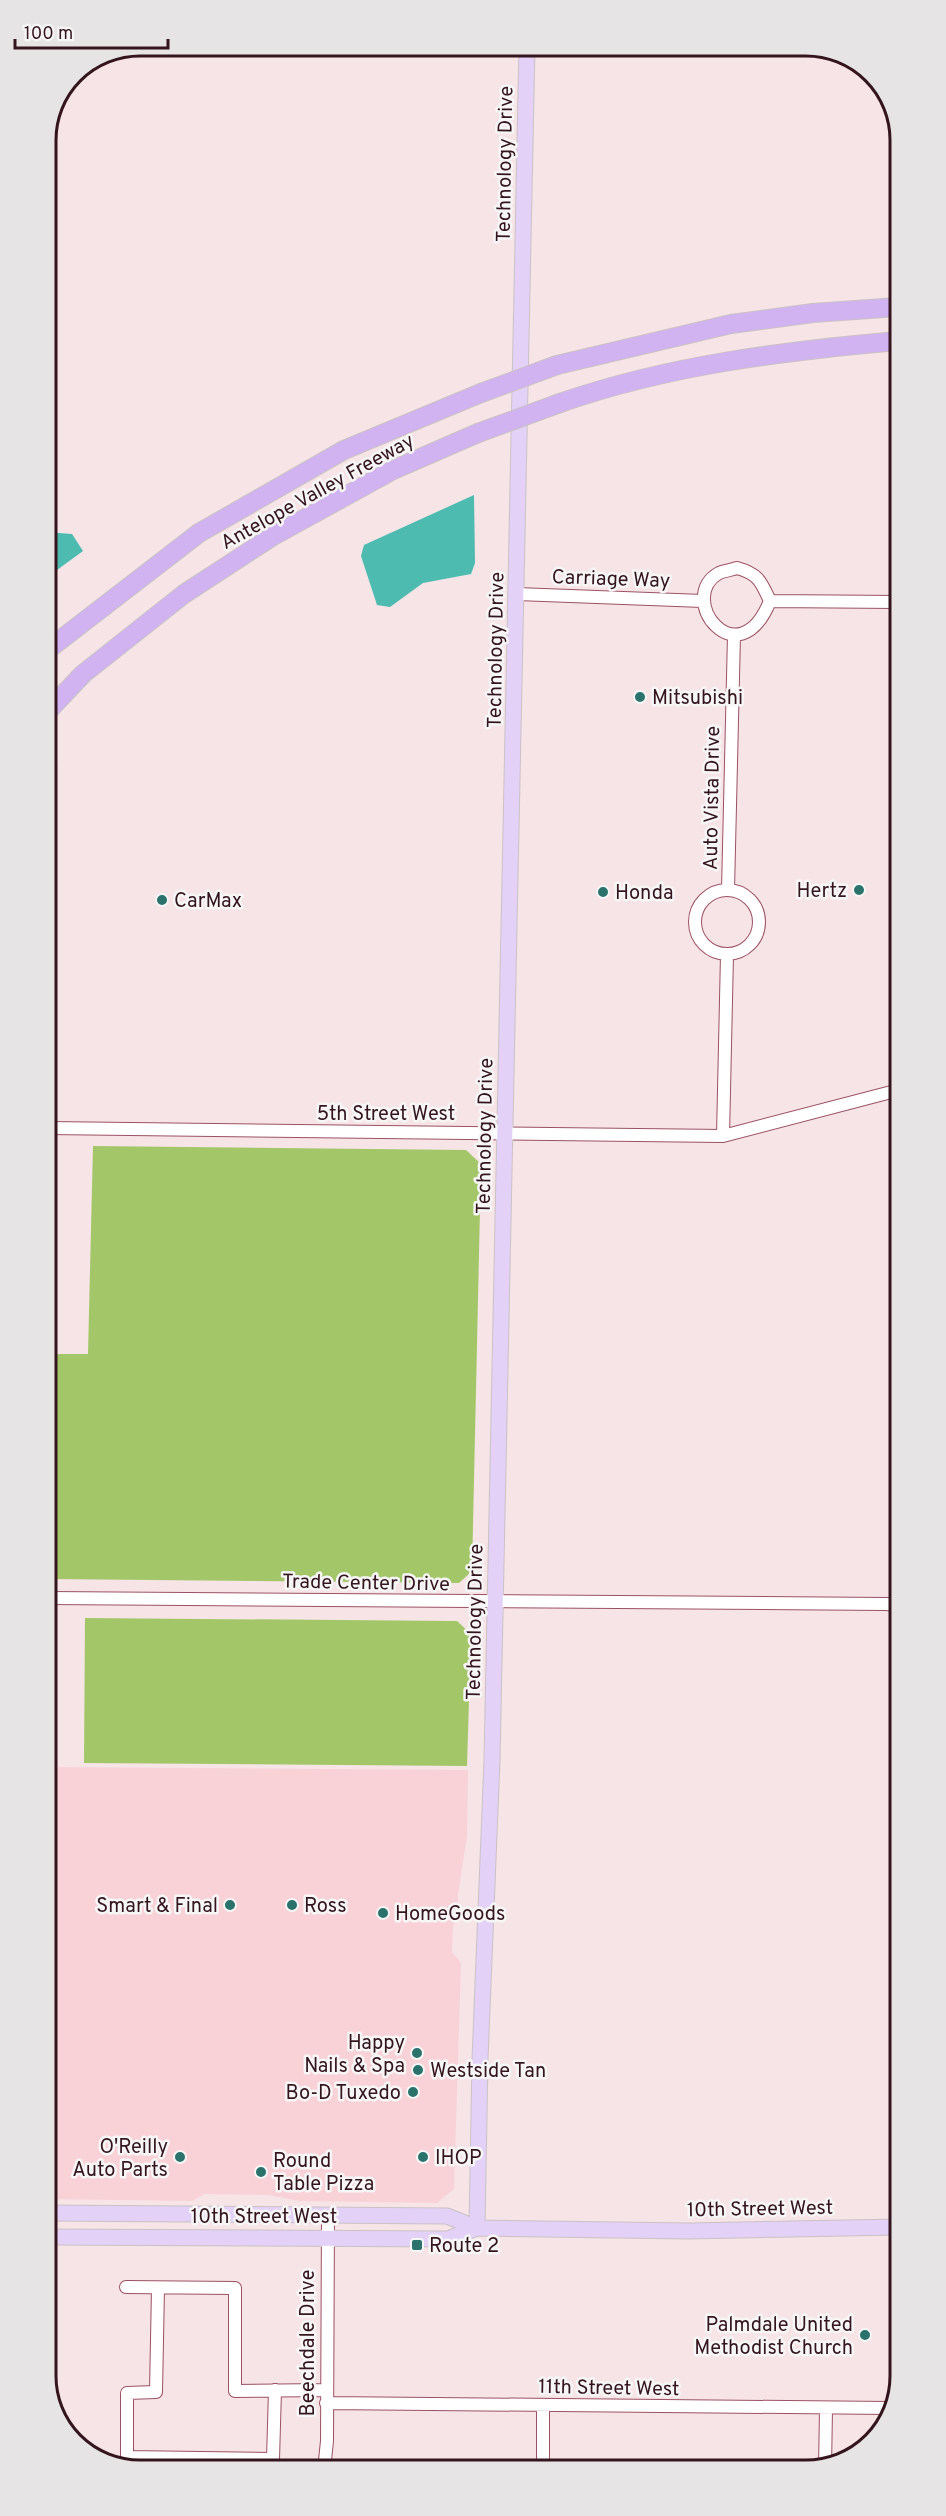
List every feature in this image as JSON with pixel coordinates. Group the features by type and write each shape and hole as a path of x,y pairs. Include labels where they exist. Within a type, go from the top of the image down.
{"highway":[{"name":"Antelope Valley Freeway","path":"56,643 199,533 344,450 481,393 557,365 731,324 813,313 890,308"},
{"name":"Antelope Valley Freeway","path":"56,703 83,674 184,594 273,536 393,470 478,433 560,403 629,382 698,367 799,350 890,342"}],"main road":[{"name":"Technology Drive","path":"477,2228 480,2059 491,1788 527,56"},
{"name":"10th Street West","path":"55,2213 447,2216 477,2228 689,2230 890,2227"},
{"name":"10th Street West","path":"55,2237 448,2239 477,2228"}],"street":[{"path":"737,568 749,571 759,579 770,601 757,626 747,632 734,635 721,630 709,619 703,601 708,584 719,573 737,568"},
{"name":"Carriage Way","path":"517,594 703,601"},
{"path":"770,601 890,602"},
{"name":"Auto Vista Drive","path":"728,890 734,635"},
{"name":"Auto Vista Drive","path":"728,890 738,892 751,900 758,908 760,923 756,939 741,952 727,955 714,952 704,945 698,936 695,922 697,909 705,899 715,893 728,890"},
{"path":"723,1136 727,955"},
{"name":"5th Street West","path":"56,1128 723,1136 890,1092"},
{"name":"Trade Center Drive","path":"55,1598 890,1605"},
{"name":"Beechdale Drive","path":"325,2460 328,2215"},
{"path":"126,2287 158,2288 156,2392 127,2393 126,2457 273,2459 275,2390"},
{"name":"11th Street West","path":"158,2288 236,2288 235,2391 275,2390 326,2397 543,2406 884,2408"},
{"path":"543,2406 543,2460"},
{"path":"825,2459 826,2409"}],"shaded area":[{"path":"55,1767 468,1770 467,1836 458,1894 457,1920 453,1925 452,1952 461,1963 454,2189 437,2203 299,2201 269,2195 204,2194 193,2201 55,2199"}],"green space":[{"path":"93,1146 466,1150 481,1164 472,1571 459,1583 55,1579 55,1354 88,1354"},
{"path":"85,1618 457,1621 471,1634 467,1766 84,1763"}],"water":[{"path":"474,495 475,563 471,574 423,583 390,607 377,605 361,556 364,545"},
{"path":"56,533 72,534 83,551 56,571"}],"place":[{"name":"Mitsubishi","path":"640,697"},
{"name":"Hertz","path":"859,890"},
{"name":"Honda","path":"603,892"},
{"name":"CarMax","path":"162,900"},
{"name":"Smart & Final","path":"230,1905"},
{"name":"Ross","path":"292,1905"},
{"name":"HomeGoods","path":"383,1913"},
{"name":"Happy Nails & Spa","path":"417,2053"},
{"name":"Westside Tan","path":"418,2070"},
{"name":"Bo-D Tuxedo","path":"413,2092"},
{"name":"O'Reilly Auto Parts","path":"180,2157"},
{"name":"IHOP","path":"423,2157"},
{"name":"Round Table Pizza","path":"261,2172"},
{"name":"Route 2","path":"417,2245"},
{"name":"Palmdale United Methodist Church","path":"865,2335"}]}
